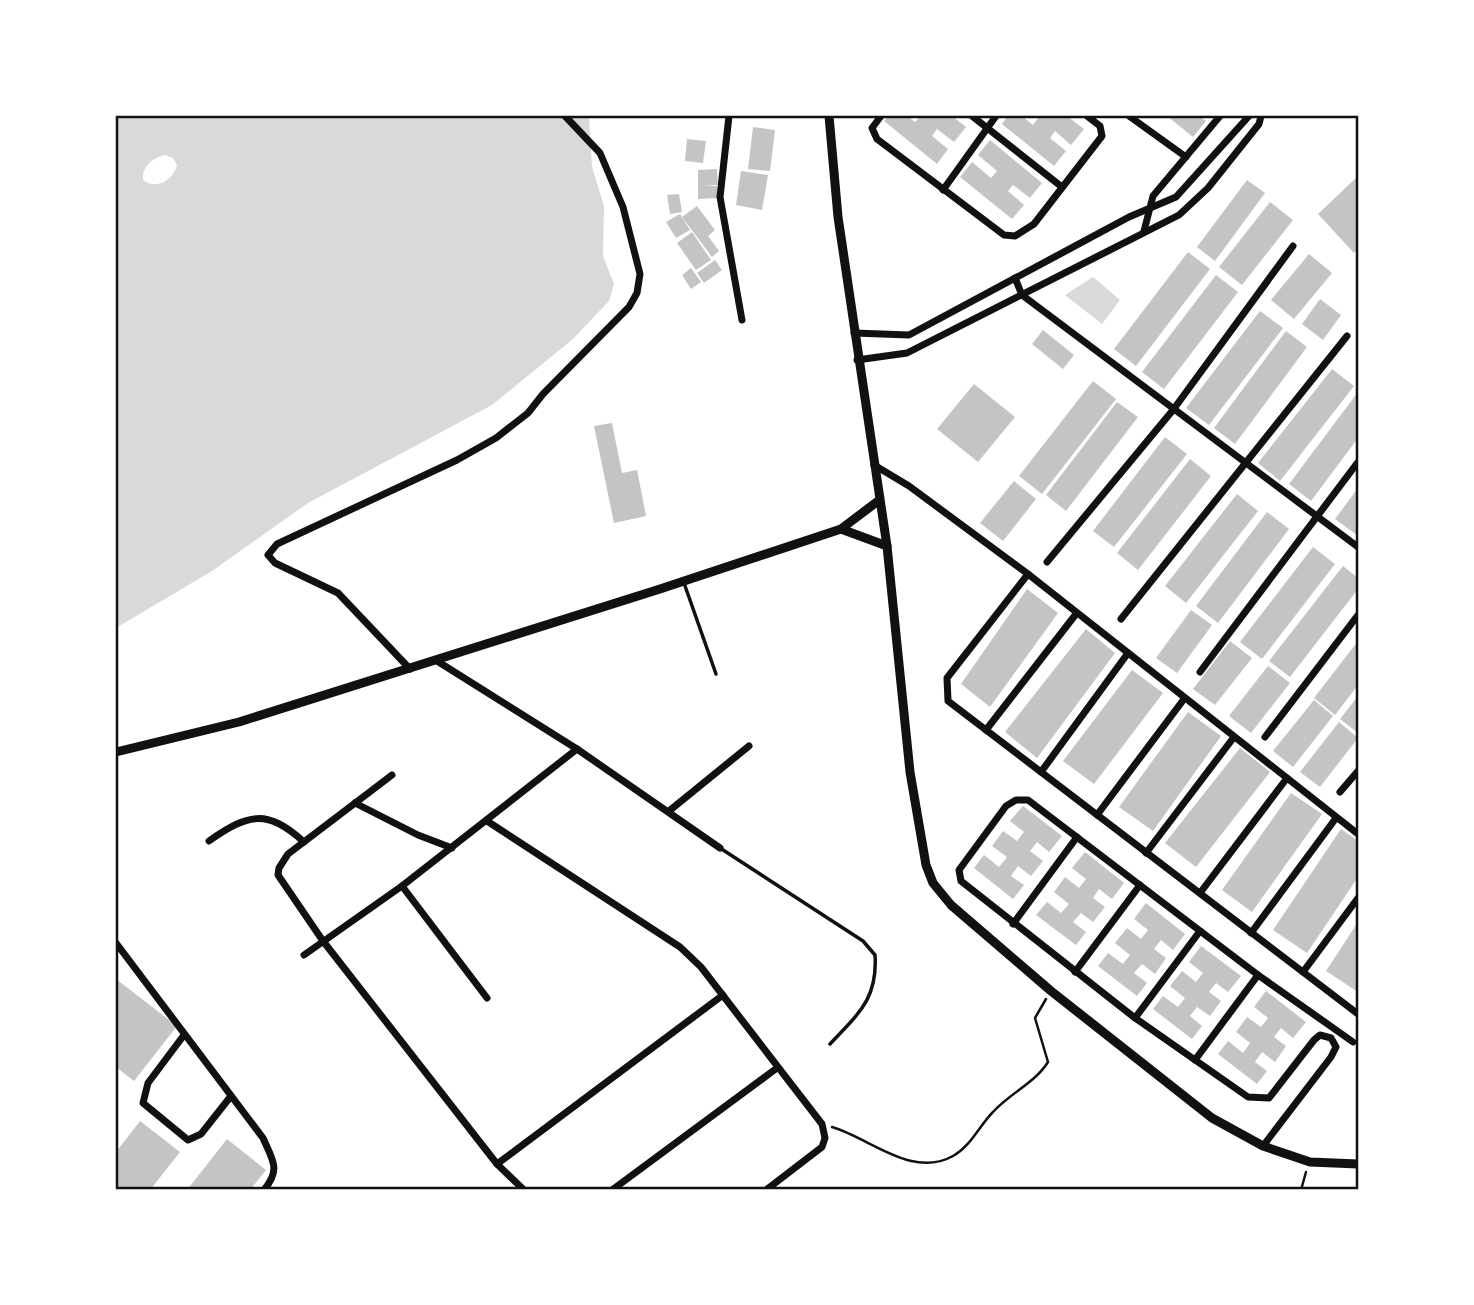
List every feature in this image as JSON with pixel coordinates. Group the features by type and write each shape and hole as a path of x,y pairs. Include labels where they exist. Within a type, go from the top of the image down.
{"street":[{"path":"410,669 344,598 275,563 268,555 277,544 457,460 496,438 528,413 543,394 629,307 637,293 640,274 623,207 600,153 565,116"},
{"path":"729,116 719,197 741,320"},
{"path":"829,116 838,217 853,333 865,394 878,501 887,546 910,772 926,865 933,883 951,905 1051,991 1191,1104 1263,1146 1310,1162 1359,1164"},
{"path":"881,116 872,128 872,134 1004,235 1015,236 1034,224 1102,136 1100,126 1087,116"},
{"path":"972,116 1062,187"},
{"path":"943,190 996,116"},
{"path":"1129,116 1186,157"},
{"path":"1144,231 1153,196 1220,116"},
{"path":"853,333 909,335 1152,207 1176,197 1249,116"},
{"path":"857,360 907,353 1179,215 1208,188 1259,124 1261,116"},
{"path":"1047,562 1173,410 1293,246"},
{"path":"1015,278 1022,295 1359,547"},
{"path":"1121,619 1347,336"},
{"path":"1200,672 1359,462"},
{"path":"874,465 909,486 1028,574 1359,834"},
{"path":"116,752 239,722 684,581 841,529 878,501"},
{"path":"841,529 887,546"},
{"path":"1028,574 947,678 948,701 1357,1011"},
{"path":"986,730 1076,614"},
{"path":"1265,737 1359,615"},
{"path":"1041,772 1128,653"},
{"path":"437,661 577,749 720,848"},
{"path":"1097,815 1184,699"},
{"path":"1146,853 1234,737"},
{"path":"668,811 749,746"},
{"path":"304,955 452,848 577,749"},
{"path":"1340,792 1359,771"},
{"path":"392,775 304,842 282,862 278,875 323,941 497,1164 524,1189"},
{"path":"1200,893 1287,778"},
{"path":"1263,1146 1336,1047 1331,1038 1320,1035 1314,1040 1269,1098 1248,1097 1135,1018 967,889 961,881 959,870 1006,806 1016,800 1028,800 1258,975 1353,1042"},
{"path":"355,803 418,835 452,848"},
{"path":"209,841 251,818 264,816 288,827 304,842"},
{"path":"1251,933 1336,818"},
{"path":"486,821 657,929 701,967 822,1124 825,1138 822,1147 766,1189"},
{"path":"1013,924 1077,837"},
{"path":"1075,972 1140,885"},
{"path":"401,886 486,998"},
{"path":"1303,972 1359,898"},
{"path":"1135,1018 1200,931"},
{"path":"116,943 262,1138 275,1165 275,1175 264,1189"},
{"path":"116,962 123,953"},
{"path":"1195,1060 1258,975"},
{"path":"497,1164 723,995"},
{"path":"184,1035 148,1083 142,1096 148,1109 188,1140 195,1139 231,1096"},
{"path":"612,1189 777,1068"}],"lane":[{"path":"684,581 716,674"},
{"path":"720,848 863,941 875,955 873,993 862,1010 830,1044"}],"path":[{"path":"822,1124 846,1131 902,1158 922,1164 953,1156 973,1139 989,1115 1013,1091 1038,1077 1048,1062 1035,1018 1051,991"},
{"path":"1301,1189 1310,1162"}],"shaded area":[{"path":"116,116 589,116 592,167 604,206 603,256 614,284 609,301 573,339 492,405 308,503 212,571 116,628","holes":["165,155 173,158 177,165 168,179 158,184 143,180 146,167 156,158"]},
{"path":"1093,277 1120,300 1102,324 1065,295"}],"building":[{"path":"889,116 907,116 915,122 921,116 952,116 966,127 954,142 937,129 932,136 948,149 937,164 884,121"},
{"path":"1008,116 1022,116 1033,125 1039,117 1036,116 1067,116 1084,129 1071,145 1055,131 1050,138 1066,151 1054,166 1002,124"},
{"path":"1167,116 1199,116 1206,121 1193,137"},
{"path":"753,127 775,130 770,171 748,169"},
{"path":"687,139 706,141 703,163 685,161"},
{"path":"990,140 1042,183 1030,198 1013,185 1008,191 1024,205 1012,219 960,177 972,162 991,178 997,171 978,155"},
{"path":"717,169 718,185 703,186 717,186 718,198 698,199 698,170"},
{"path":"741,171 768,175 762,210 736,205"},
{"path":"1356,178 1358,249 1354,253 1318,214"},
{"path":"1247,180 1265,193 1215,261 1197,247"},
{"path":"679,194 682,212 670,214 667,195"},
{"path":"1270,202 1293,220 1242,285 1219,267"},
{"path":"697,206 715,230 708,236 719,251 712,257 682,217"},
{"path":"680,214 690,230 676,238 666,222"},
{"path":"692,232 711,260 696,270 677,243"},
{"path":"1188,252 1210,269 1136,366 1114,349"},
{"path":"1309,254 1332,273 1294,319 1271,300"},
{"path":"715,260 722,270 704,283 697,273"},
{"path":"691,268 701,282 691,289 682,275"},
{"path":"1216,275 1238,292 1164,389 1142,372"},
{"path":"1320,299 1341,315 1323,340 1302,324"},
{"path":"1260,311 1283,328 1209,425 1186,408"},
{"path":"1043,330 1074,355 1063,369 1032,344"},
{"path":"1286,331 1307,347 1235,444 1214,428"},
{"path":"1332,369 1354,386 1280,481 1258,463"},
{"path":"1093,381 1116,399 1042,494 1019,476"},
{"path":"974,384 1015,417 978,462 937,429"},
{"path":"1358,392 1358,438 1311,501 1289,484"},
{"path":"1117,402 1138,417 1066,511 1046,495"},
{"path":"612,423 622,473 637,470 646,516 614,523 594,426"},
{"path":"1165,437 1187,454 1114,547 1093,531"},
{"path":"1190,459 1211,476 1138,570 1117,553"},
{"path":"1014,481 1036,499 1003,541 980,523"},
{"path":"1358,488 1358,536 1335,519"},
{"path":"1237,494 1258,511 1186,603 1165,586"},
{"path":"1267,512 1289,529 1218,623 1196,606"},
{"path":"1313,547 1335,564 1262,659 1240,642"},
{"path":"1343,566 1358,578 1358,589 1290,677 1269,661"},
{"path":"1027,589 1058,613 990,707 961,684"},
{"path":"1191,610 1212,625 1177,673 1156,658"},
{"path":"1086,629 1115,653 1037,758 1005,732"},
{"path":"1230,641 1252,658 1215,705 1193,689"},
{"path":"1358,641 1358,685 1335,715 1314,698"},
{"path":"1268,666 1290,683 1251,733 1229,716"},
{"path":"1132,670 1163,693 1094,784 1063,761"},
{"path":"1358,696 1358,733 1340,719"},
{"path":"1314,700 1333,716 1293,767 1273,751"},
{"path":"1188,712 1221,736 1153,831 1119,807"},
{"path":"1339,722 1358,738 1320,787 1300,772"},
{"path":"1240,748 1270,772 1196,867 1165,843"},
{"path":"1291,793 1322,814 1252,912 1222,890"},
{"path":"1023,806 1062,836 1049,852 1037,842 1030,851 1043,861 1031,876 1018,866 1011,876 1024,885 1013,899 974,868 984,855 999,867 1007,857 992,846 1003,831 1017,841 1024,832 1010,821"},
{"path":"1341,829 1358,841 1358,877 1307,953 1273,930"},
{"path":"1085,852 1124,883 1112,899 1099,889 1093,898 1105,907 1093,922 1081,913 1073,922 1086,932 1076,945 1036,915 1047,902 1061,913 1069,904 1054,892 1065,877 1079,888 1086,879 1072,868"},
{"path":"1146,903 1185,934 1173,950 1161,940 1154,949 1166,958 1155,974 1142,964 1134,973 1147,983 1137,996 1098,966 1108,953 1123,964 1130,955 1115,943 1127,928 1141,939 1148,930 1134,919"},
{"path":"1358,922 1358,992 1326,971"},
{"path":"1201,946 1241,976 1228,992 1216,983 1209,992 1221,1001 1210,1016 1197,1007 1190,1016 1202,1026 1192,1039 1153,1009 1163,996 1178,1007 1185,998 1170,986 1182,971 1196,982 1203,973 1189,962"},
{"path":"116,979 177,1026 134,1081 116,1067"},
{"path":"1266,991 1306,1022 1293,1038 1281,1028 1274,1037 1286,1046 1275,1062 1262,1052 1255,1062 1267,1071 1257,1084 1218,1054 1228,1041 1243,1053 1250,1043 1236,1032 1247,1017 1261,1027 1268,1018 1254,1007"},
{"path":"140,1121 180,1152 150,1190 116,1190 116,1152"},
{"path":"227,1139 266,1170 250,1190 187,1190"}]}
